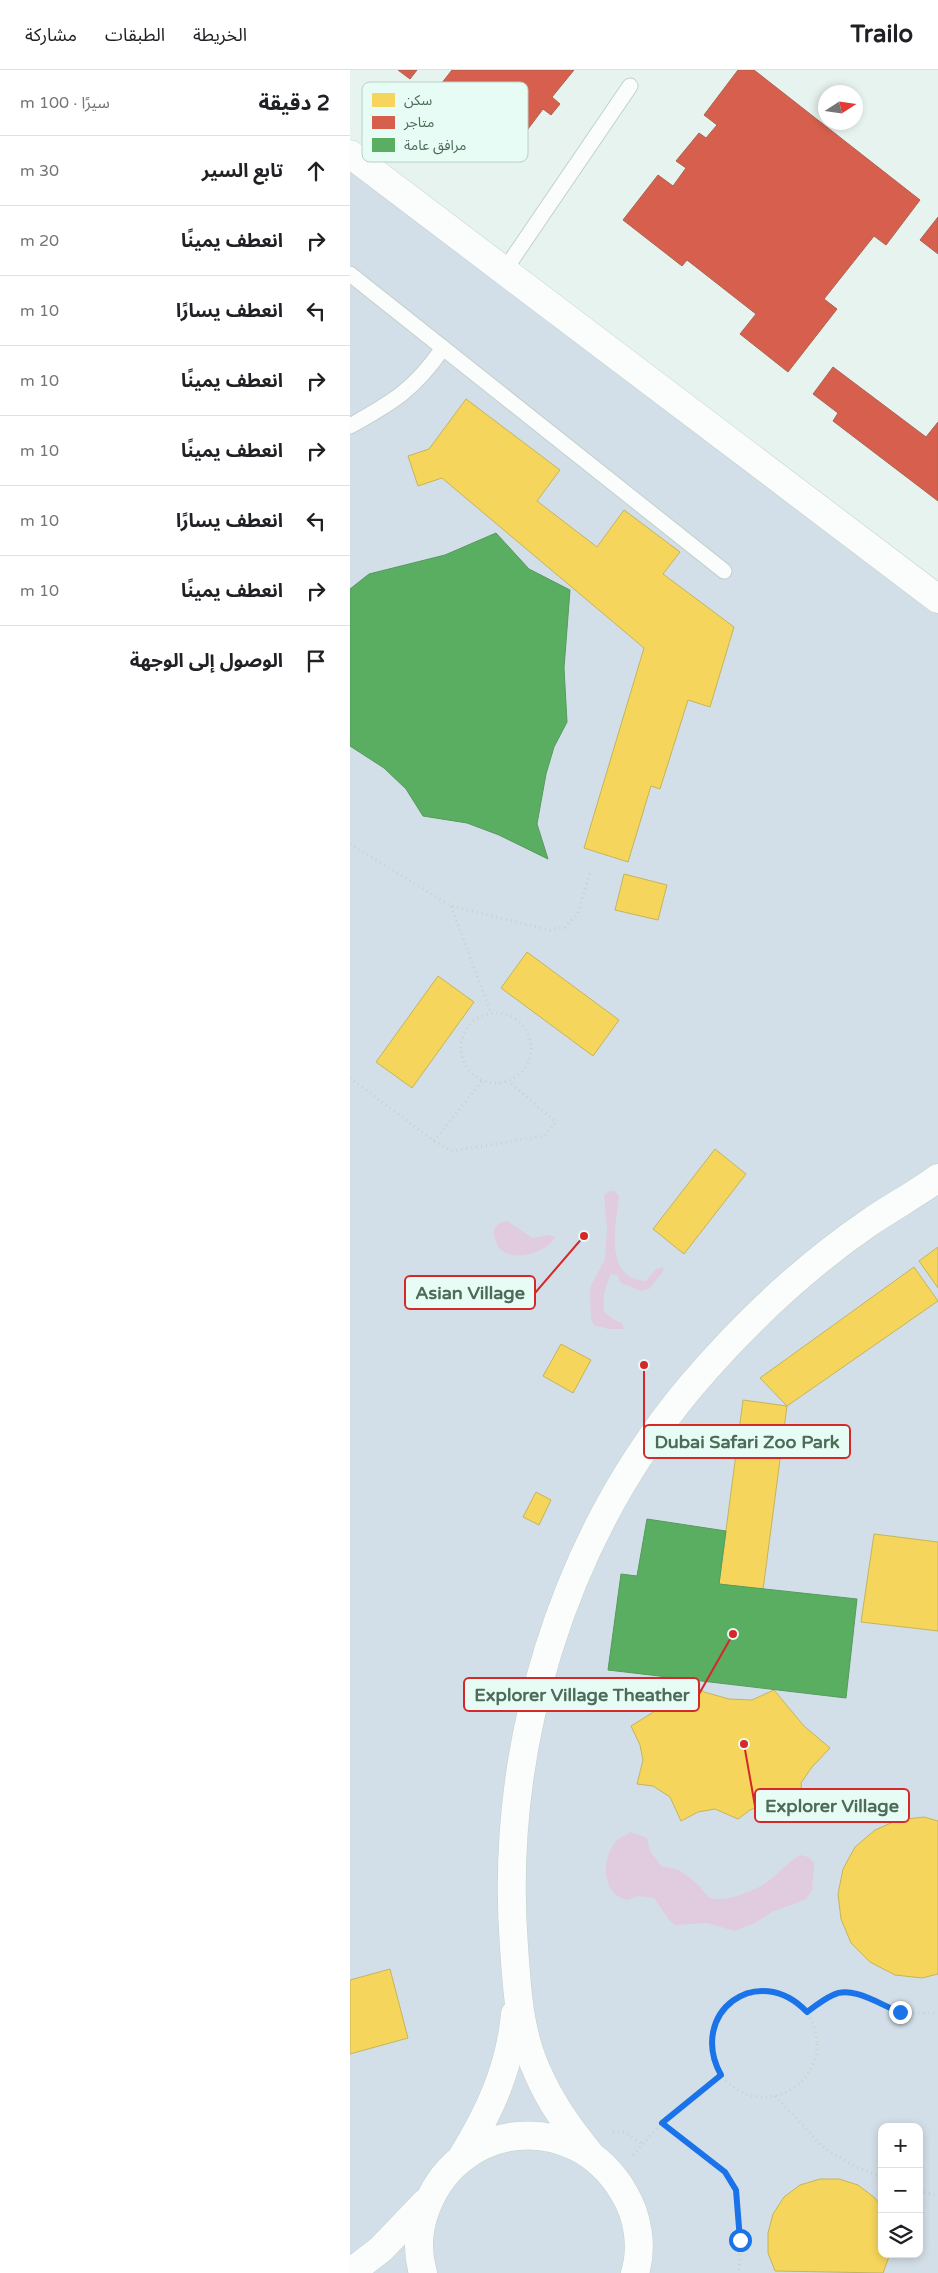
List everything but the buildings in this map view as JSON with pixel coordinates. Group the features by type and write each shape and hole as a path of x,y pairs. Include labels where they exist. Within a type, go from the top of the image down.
{"street":[{"path":"350,154 938,599"},
{"path":"635,2273 638,2232 630,2202 614,2175 590,2154 554,2106 536,2070 524,2032 517,1992 511,1912 512,1848 523,1750 541,1672 565,1604 602,1521 648,1445 690,1387 745,1327 805,1273 869,1223 938,1178"},
{"path":"462,2158 485,2120 502,2079 513,2036 517,1992"},
{"path":"350,2273 381,2248 429,2198 443,2176 462,2158 485,2144 512,2136 539,2136 566,2141 590,2154"},
{"path":"423,2273 419,2260 420,2228 429,2198"}],"lane":[{"path":"504,271 630,86"},
{"path":"350,274 724,570"},
{"path":"350,426 407,391 427,371 443,348"}],"path":[{"path":"350,844 451,906 550,930 565,927 578,913 590,872"},
{"path":"451,906 491,1013"},
{"path":"491,1013 509,1015 523,1024 531,1040 531,1057 523,1072 509,1082 482,1081 467,1070 461,1052 463,1034 474,1020 491,1013"},
{"path":"350,1078 434,1141 452,1151 544,1136 556,1122 509,1082"},
{"path":"434,1141 482,1081"},
{"path":"768,1990 783,1994 796,2001 807,2012 814,2025 817,2041 816,2056 810,2070 801,2082 789,2091 775,2096 760,2097 745,2094 732,2086 721,2075 714,2062 711,2047 712,2032 717,2018 727,2005 739,1996 753,1991 768,1990"},
{"path":"807,2012 835,1994 854,1994 871,1998 885,2007 900,2012 938,2013"},
{"path":"614,2175 662,2123 721,2075"},
{"path":"775,2096 824,2148 856,2166 878,2174"},
{"path":"662,2123 725,2172 736,2190 740,2240 739,2273"},
{"path":"923,2192 938,2196"}],"shaded area":[{"path":"350,162 938,604 938,2273 350,2273"},
{"path":"610,1191 615,1191 619,1197 615,1249 623,1271 632,1278 646,1281 656,1269 662,1267 664,1270 649,1289 642,1291 621,1283 617,1275 611,1274 604,1293 604,1312 622,1323 624,1329 608,1329 594,1325 591,1318 591,1286 605,1259 607,1229 604,1195"},
{"path":"507,1221 533,1238 548,1235 555,1237 545,1248 529,1254 513,1255 499,1248 495,1236 494,1229 499,1223"},
{"path":"631,1832 647,1838 650,1851 662,1867 674,1869 688,1876 708,1896 714,1899 727,1899 763,1885 800,1855 808,1857 814,1862 813,1889 806,1899 772,1912 755,1923 734,1931 707,1923 676,1925 669,1920 654,1898 638,1896 627,1900 616,1895 608,1883 606,1868 609,1853 617,1840"}],"place":[{"name":"Asian Village","path":"584,1236"},
{"name":"Dubai Safari Zoo Park","path":"644,1365"},
{"name":"Explorer Village Theather","path":"733,1634"},
{"name":"Explorer Village","path":"744,1744"}],"route":[{"path":"740,2240 736,2190 725,2172 662,2123 721,2075 714,2062 711,2047 712,2032 717,2018 727,2005 739,1996 753,1991 768,1990 783,1994 796,2001 807,2012 835,1994 854,1994 871,1998 885,2007 900,2012"}]}
